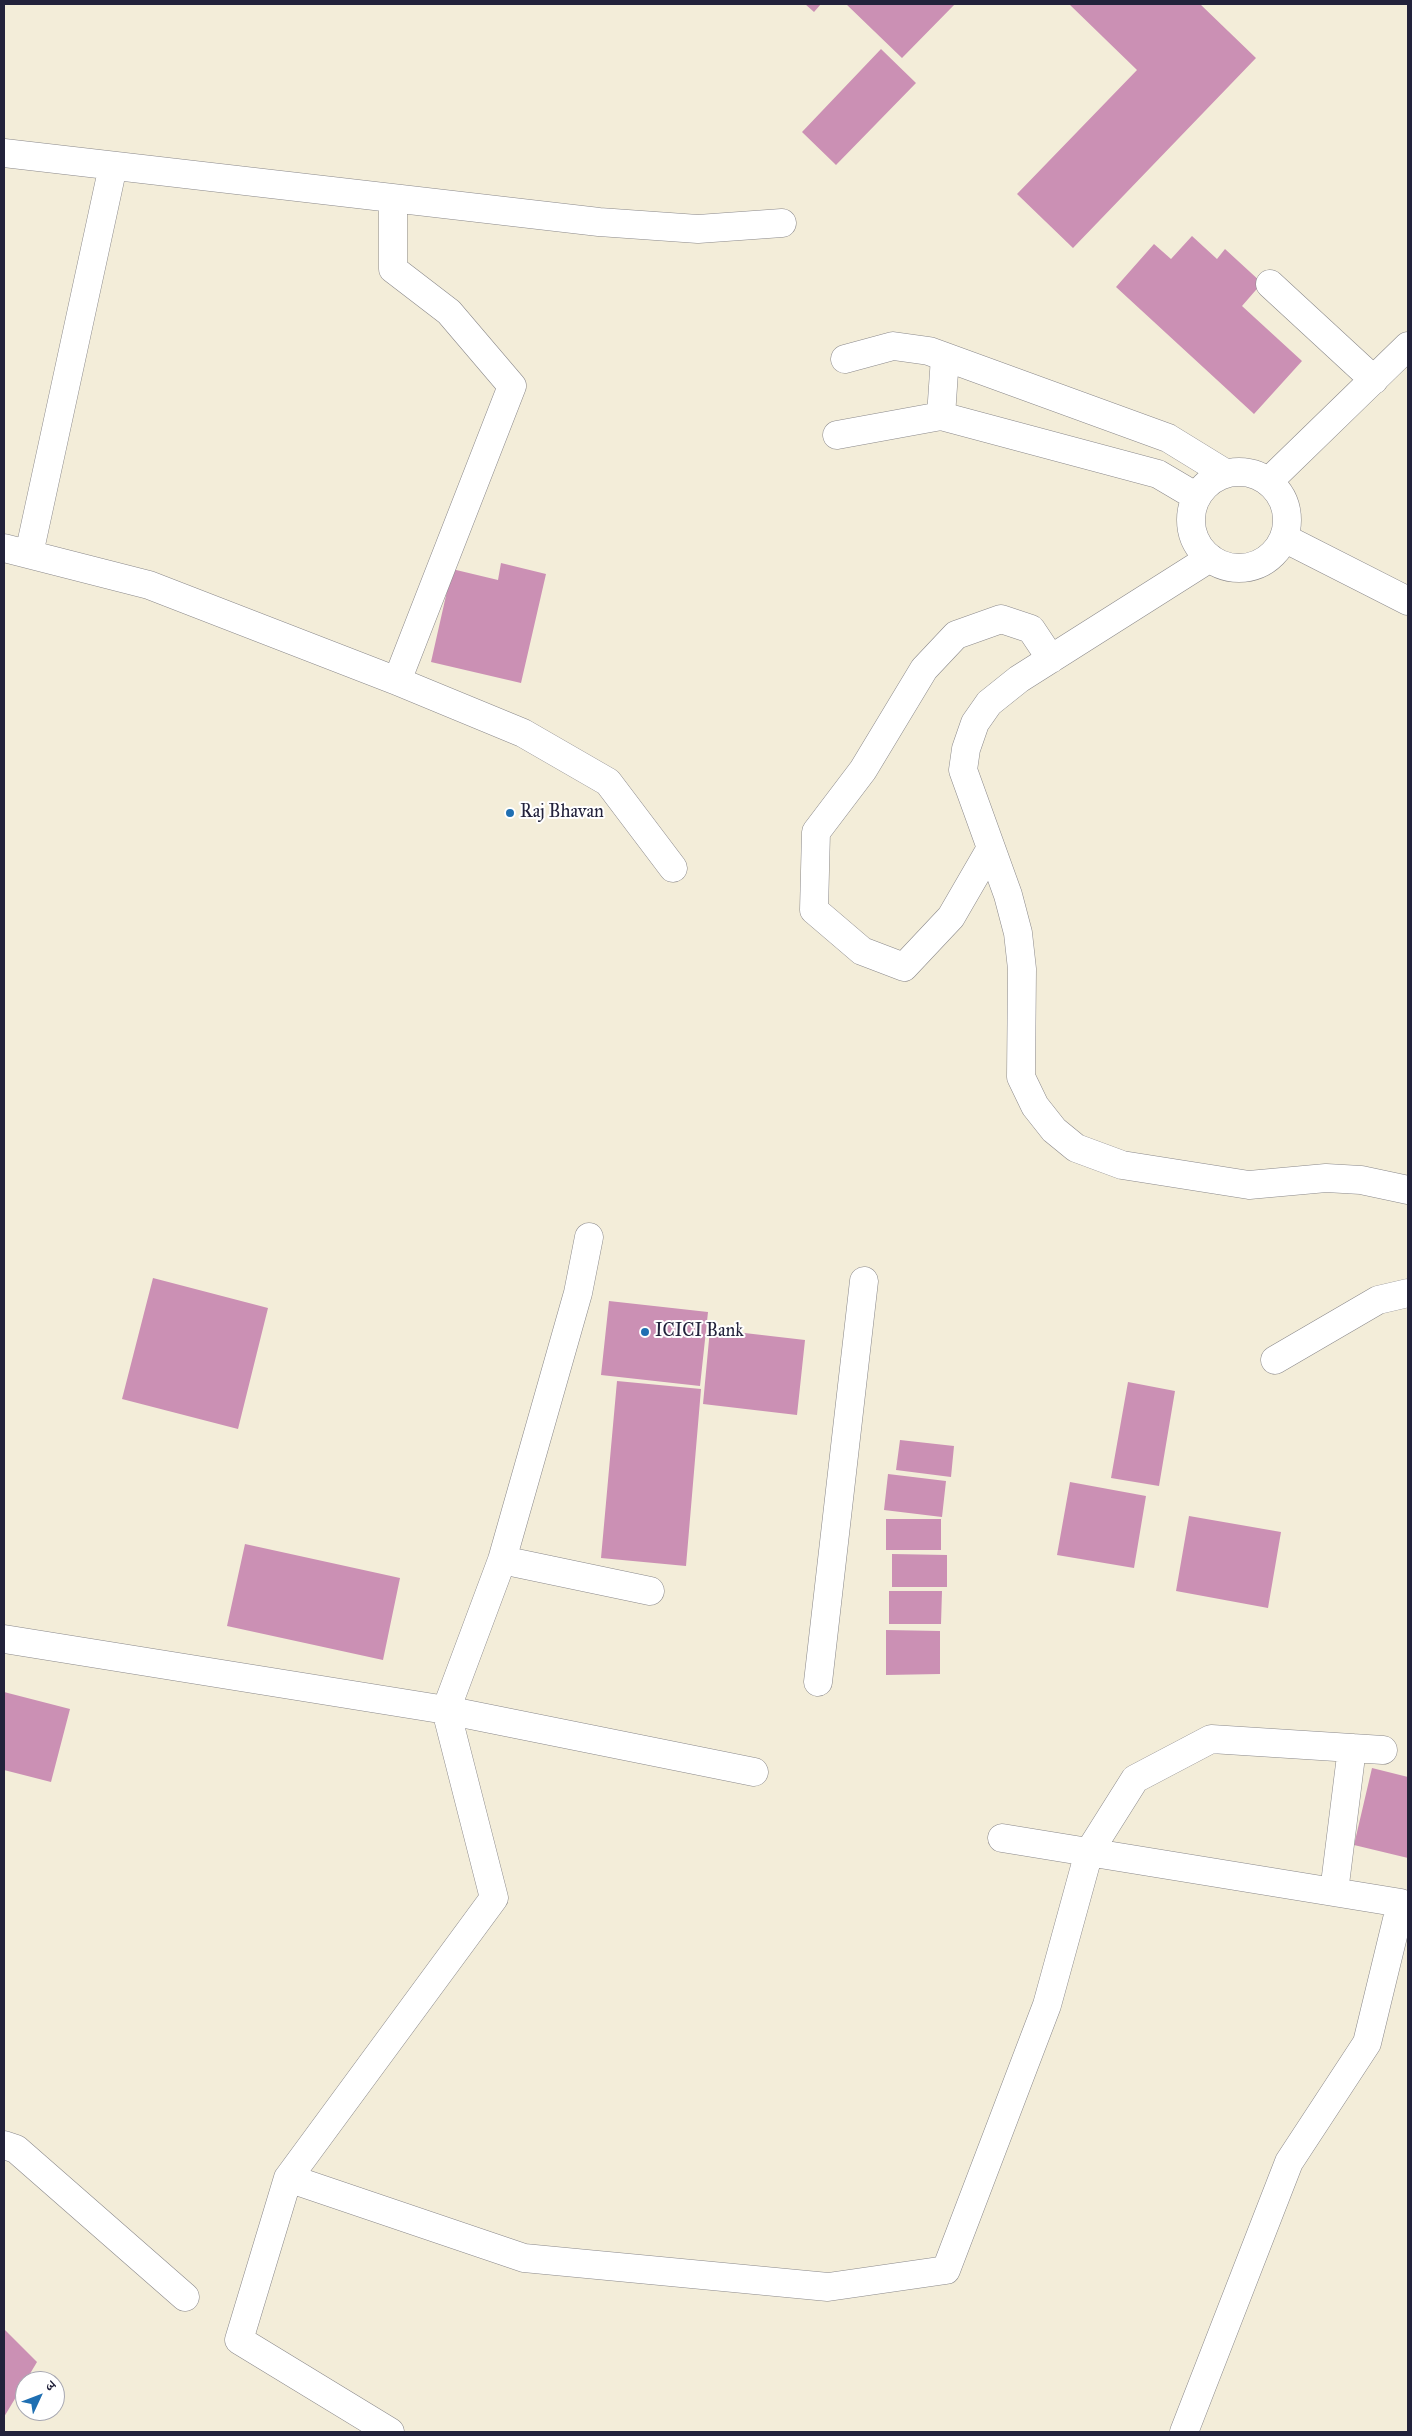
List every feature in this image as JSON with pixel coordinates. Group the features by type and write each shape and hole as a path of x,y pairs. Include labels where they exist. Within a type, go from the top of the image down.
{"street":[{"path":"4,153 599,222 698,229 782,222"},
{"path":"113,166 16,551 149,584 397,681 523,733 608,782 673,868"},
{"path":"392,199 393,269 449,312 512,386 397,681"},
{"path":"1270,284 1374,380"},
{"path":"845,359 894,346 929,351 1168,438 1226,473"},
{"path":"1268,482 1408,346"},
{"path":"941,416 945,357"},
{"path":"837,436 941,416 1158,474 1197,497"},
{"path":"1239,471 1254,474 1268,482 1279,493 1285,507 1287,522 1284,538 1276,550 1264,561 1248,567 1231,568 1215,562 1202,552 1194,538 1190,521 1192,505 1200,491 1211,480 1226,473 1239,471"},
{"path":"1284,538 1408,600"},
{"path":"1210,558 1019,679 989,704 975,723 966,749 963,770 991,848 1018,933 1022,969 1020,1076 1035,1106 1054,1130 1076,1148 1122,1165 1249,1185 1326,1178 1361,1180 1408,1190"},
{"path":"991,848 951,917 904,967 862,951 814,910 816,832 863,770 924,669 956,635 1001,619 1031,629 1051,659"},
{"path":"390,2432 240,2340 288,2178 494,1898 446,1710 502,1560 578,1293 589,1237"},
{"path":"818,1682 864,1281"},
{"path":"1275,1360 1378,1300 1408,1293"},
{"path":"502,1560 650,1591"},
{"path":"4,1639 446,1710 754,1772"},
{"path":"288,2178 524,2258 828,2287 946,2270 1047,2005 1090,1852 1134,1779 1211,1738 1383,1750"},
{"path":"1334,1892 1352,1748"},
{"path":"1002,1838 1401,1903 1366,2043 1289,2162 1184,2432"},
{"path":"4,2145 16,2149 185,2297"}],"building":[{"path":"805,4 821,4 814,12"},
{"path":"846,4 955,4 902,58"},
{"path":"1069,4 1200,4 1256,58 1073,248 1017,194 1137,70"},
{"path":"881,49 916,83 836,165 802,132"},
{"path":"1192,236 1217,259 1225,249 1262,283 1242,306 1302,361 1254,414 1116,287 1154,244 1171,259"},
{"path":"501,563 546,574 521,683 431,662 452,569 498,580"},
{"path":"153,1278 268,1308 238,1429 122,1399"},
{"path":"609,1301 708,1312 700,1386 601,1375"},
{"path":"710,1329 805,1340 797,1415 703,1404"},
{"path":"617,1381 701,1389 686,1566 601,1558"},
{"path":"1128,1382 1175,1391 1159,1486 1111,1478"},
{"path":"900,1440 954,1446 951,1477 896,1470"},
{"path":"888,1474 946,1481 942,1517 884,1510"},
{"path":"1070,1482 1146,1496 1134,1568 1057,1555"},
{"path":"1189,1516 1281,1532 1268,1608 1176,1591"},
{"path":"886,1519 941,1519 941,1550 886,1550"},
{"path":"245,1544 400,1578 383,1660 227,1626"},
{"path":"892,1554 947,1555 947,1587 892,1587"},
{"path":"889,1591 942,1591 941,1624 889,1624"},
{"path":"886,1630 940,1631 940,1674 886,1675"},
{"path":"4,1692 70,1709 51,1782 4,1770"},
{"path":"1372,1768 1408,1777 1408,1858 1354,1845"},
{"path":"4,2329 37,2362 32,2371 15,2371 15,2399 4,2417"}],"place":[{"name":"Raj Bhavan","path":"510,813"},
{"name":"ICICI Bank","path":"645,1332"}]}
